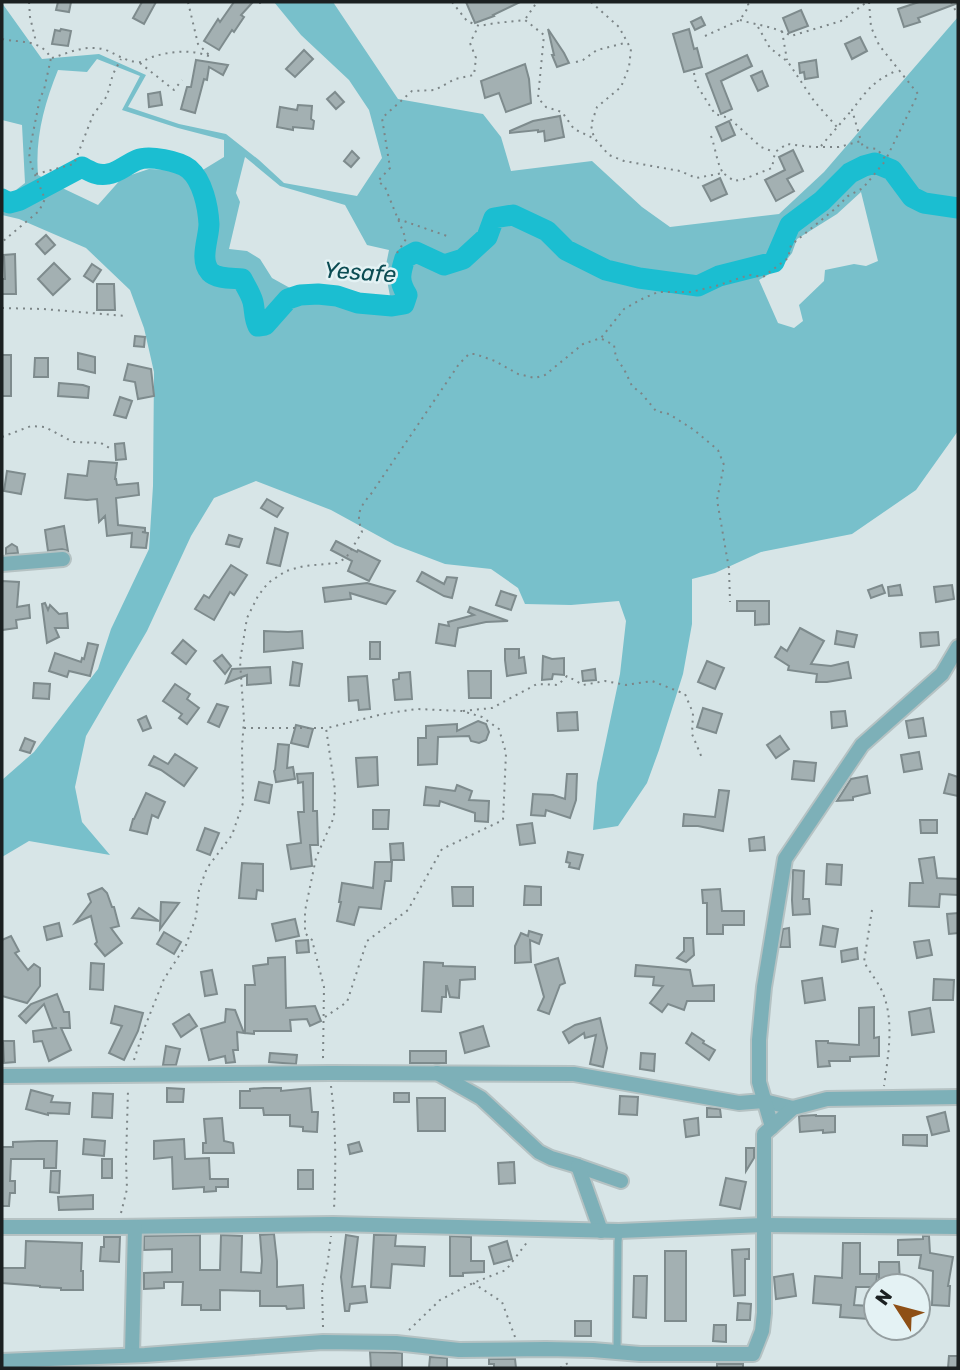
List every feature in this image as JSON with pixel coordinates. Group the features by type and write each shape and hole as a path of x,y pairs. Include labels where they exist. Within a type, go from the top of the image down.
{"street":[{"path":"2,564 63,559"},
{"path":"772,1127 759,1082 759,1040 764,987 785,859 862,745 942,674 958,647"},
{"path":"436,1073 481,1098 539,1152 621,1181"},
{"path":"2,1076 574,1074 739,1103 764,1101 793,1108"},
{"path":"2,1361 323,1342 396,1343 459,1350 753,1354 763,1322 764,1135 793,1108 827,1098 958,1097"},
{"path":"578,1166 601,1231"},
{"path":"2,1227 333,1224 601,1231 764,1226 958,1227"},
{"path":"132,1355 135,1227"}],"lane":[{"path":"617,1352 619,1231"}],"path":[{"path":"29,2 36,43"},
{"path":"139,63 176,52 198,51 211,57 198,44 188,2"},
{"path":"259,3 265,2"},
{"path":"453,2 467,22 479,26 525,20 544,35 538,98 546,107 562,112 574,129 595,139"},
{"path":"525,20 537,2"},
{"path":"591,2 619,27 631,49 629,67 621,87 597,107 591,125 595,139 608,155 624,161 680,171 696,178 723,173"},
{"path":"705,36 740,20 749,6 747,2"},
{"path":"117,1227 127,1189 126,1124 130,1074 164,979 186,945 196,917 206,868 232,835 243,803 244,728 240,661 247,618 258,596 268,583 286,571 304,566 337,563 346,558 362,532 358,520 361,506 458,364 469,354 495,361 535,378 545,376 583,344 601,338 624,309 659,292 691,292 748,275 763,277 788,258 791,245 799,237 848,196 863,188 886,160 918,94 879,45 871,27 868,2 841,21 791,36 782,30 740,20"},
{"path":"951,2 958,15"},
{"path":"397,253 406,239 386,187 378,181 390,168 382,118 412,91 435,90 456,79 474,75 475,58 470,43 479,26"},
{"path":"757,26 771,48 788,62 814,101 837,127"},
{"path":"782,30 788,62"},
{"path":"2,38 36,43 46,50 51,58 29,153 45,199 39,211 2,243"},
{"path":"576,62 597,50 626,43"},
{"path":"51,58 89,47 139,63 174,90 182,80"},
{"path":"35,175 74,164 93,115 107,96 113,74 122,58"},
{"path":"821,147 869,87 880,78 898,70"},
{"path":"694,73 696,84 715,114 729,118 761,147 775,152"},
{"path":"852,110 863,147 877,149 886,160"},
{"path":"711,136 716,160 723,173 734,181 772,168 775,152 787,144 839,147 861,141"},
{"path":"397,219 447,236"},
{"path":"2,308 126,316"},
{"path":"601,338 614,345 615,358 632,386 656,411 669,414 718,450 724,465 717,500 729,569 730,602"},
{"path":"2,436 31,426 45,427 73,442 101,443 111,449"},
{"path":"244,728 326,728 409,710 462,711 492,708 537,684 558,685 567,676 583,685 605,681 626,685 653,681 685,694 692,713 692,734 702,758"},
{"path":"324,1017 347,1002 367,941 408,910 442,849 503,820 506,753 499,729 482,717 462,711"},
{"path":"323,1342 322,1287 333,1224 337,1162 330,1073 323,1058 324,987 312,940 305,933 304,911 316,858 334,817 335,790 326,728"},
{"path":"873,909 864,962 883,993 889,1015 883,1098"},
{"path":"396,1343 440,1300 472,1283 506,1270 537,1229"},
{"path":"472,1283 502,1302 520,1349"}],"shaded area":[{"path":"274,2 333,2 398,99 483,114 501,137 511,171 592,161 642,207 670,227 779,214 824,172 958,17 958,431 916,490 852,534 761,552 715,573 692,579 692,624 683,674 647,783 618,826 593,830 597,783 620,674 626,621 619,601 571,605 525,604 518,588 491,569 445,564 395,545 331,510 256,481 214,498 191,536 147,631 86,736 75,787 82,822 110,855 29,841 2,857 2,780 34,752 98,669 111,629 149,549 153,486 154,372 144,328 130,290 86,248 19,219 2,215 2,189 12,193 25,183 22,125 2,120 2,3 42,59 99,54 146,75 128,107 179,124 226,134 284,183 357,196 382,158 369,110 349,80 301,35","holes":["97,59 140,76 122,110 224,140 224,157 188,179 171,170 149,169 122,178 98,205 38,175 42,122 58,70 87,72","245,157 280,186 345,205 367,245 389,250 385,270 390,296 384,298 329,286 290,288 272,278 260,259 247,251 229,249 240,202 236,193","861,192 878,261 866,266 854,264 825,270 824,281 799,305 803,321 794,328 778,323 759,280 781,267 792,253 797,239 837,214"]}],"building":[{"path":"58,2 71,2 69,12 56,10"},
{"path":"142,2 156,2 144,24 133,18"},
{"path":"234,2 253,2 241,15 244,17 219,50 204,41 218,19 220,22"},
{"path":"466,2 520,2 475,23"},
{"path":"919,2 958,3 918,18 920,22 904,27 898,9"},
{"path":"801,10 808,26 789,33 783,18"},
{"path":"701,17 705,25 695,30 691,22"},
{"path":"548,29 564,53 569,63 557,67"},
{"path":"689,29 702,67 684,72 673,34"},
{"path":"55,30 71,31 68,46 52,44"},
{"path":"860,37 867,51 852,59 845,44"},
{"path":"304,50 313,59 295,77 286,69"},
{"path":"747,55 752,66 721,81 732,109 721,114 706,74"},
{"path":"196,60 228,65 223,75 209,67 195,113 181,109 187,87 191,87"},
{"path":"816,60 818,77 805,79 804,72 800,73 799,63"},
{"path":"525,64 531,103 506,112 499,93 485,98 481,81"},
{"path":"762,71 768,86 758,91 751,76"},
{"path":"160,92 162,105 149,107 148,94"},
{"path":"335,92 344,102 336,109 327,99"},
{"path":"298,105 312,106 313,129 293,127 293,130 277,127 280,107 297,110"},
{"path":"560,116 564,137 545,141 544,131 510,133 533,121"},
{"path":"729,121 735,135 722,141 716,127"},
{"path":"793,150 803,171 787,179 794,191 776,201 765,180 785,170 779,157"},
{"path":"352,151 359,158 351,167 344,161"},
{"path":"720,178 727,194 711,201 703,186"},
{"path":"46,235 55,245 45,254 36,244"},
{"path":"15,254 16,294 2,294 2,279 5,279 4,255"},
{"path":"54,263 70,279 53,295 38,279"},
{"path":"92,264 101,270 93,282 84,276"},
{"path":"97,284 114,284 115,310 97,310"},
{"path":"135,336 145,337 144,347 134,346"},
{"path":"78,353 95,357 95,373 78,369"},
{"path":"2,355 11,355 11,396 2,396"},
{"path":"35,358 48,358 48,377 34,377"},
{"path":"128,364 151,369 154,396 138,399 135,382 124,380"},
{"path":"59,383 89,387 88,398 58,396"},
{"path":"120,397 132,401 126,418 114,415"},
{"path":"124,443 126,459 116,460 115,444"},
{"path":"89,461 117,463 117,485 138,483 139,495 116,498 118,525 145,528 145,532 142,532 148,533 146,548 131,547 132,533 107,536 105,516 99,522 97,499 65,498 68,474 87,476"},
{"path":"7,471 25,474 21,494 4,491"},
{"path":"267,499 283,508 277,517 261,508"},
{"path":"64,526 68,551 48,551 45,530"},
{"path":"275,528 288,533 280,566 267,563"},
{"path":"229,535 242,539 239,547 226,544"},
{"path":"336,541 380,561 369,581 348,571 352,561 331,550"},
{"path":"12,544 17,547 18,553 6,554 6,548"},
{"path":"231,565 247,575 234,595 230,592 214,620 195,609 204,595 209,598"},
{"path":"422,572 444,584 447,577 457,578 452,598 417,581"},
{"path":"2,581 19,582 17,607 29,605 30,618 16,620 17,628 2,630"},
{"path":"367,583 395,591 386,604 350,593 351,599 325,602 323,588"},
{"path":"882,585 885,593 871,598 868,590"},
{"path":"900,585 902,595 889,596 888,587"},
{"path":"952,585 954,599 936,602 934,587"},
{"path":"501,591 516,596 511,610 496,605"},
{"path":"737,601 769,601 769,624 755,625 755,611 737,611"},
{"path":"45,603 48,610 50,605 59,614 67,613 68,628 55,628 59,637 47,643 42,604"},
{"path":"470,607 508,621 458,628 455,646 436,643 439,624 449,626 448,622 474,615 468,612"},
{"path":"800,628 824,641 811,664 831,666 848,662 851,678 816,682 817,674 788,670 789,666 775,657 781,647 787,651"},
{"path":"264,631 302,631 303,648 264,652"},
{"path":"837,631 857,635 854,647 835,644"},
{"path":"938,632 939,645 921,647 920,633"},
{"path":"183,640 196,651 186,664 172,653"},
{"path":"370,642 380,642 380,659 370,659"},
{"path":"88,643 98,645 90,676 69,671 67,677 49,671 55,653 81,662"},
{"path":"505,649 519,649 519,658 524,657 526,673 507,676"},
{"path":"222,655 231,666 225,674 214,661"},
{"path":"543,656 552,659 564,658 564,675 553,674 552,679 542,680"},
{"path":"707,661 724,668 715,689 698,682"},
{"path":"293,662 302,664 299,686 290,685"},
{"path":"270,667 271,683 247,685 247,675 226,683 232,669"},
{"path":"595,669 596,680 583,681 582,671"},
{"path":"468,671 491,671 491,698 469,698"},
{"path":"410,672 412,699 395,700 393,680 399,679 399,673"},
{"path":"367,676 370,709 359,710 358,700 349,701 348,677"},
{"path":"34,683 50,684 49,699 33,698"},
{"path":"175,684 190,694 187,699 199,708 187,724 179,718 182,714 163,701"},
{"path":"217,704 228,707 219,727 208,722"},
{"path":"703,708 722,714 716,733 697,727"},
{"path":"845,711 847,726 832,728 831,712"},
{"path":"577,712 578,730 558,731 557,713"},
{"path":"146,716 151,728 143,731 138,720"},
{"path":"923,718 926,736 909,738 906,721"},
{"path":"478,721 486,724 489,732 486,740 479,743 471,741 469,736 438,737 437,764 418,765 418,738 426,738 426,726 457,724 457,731"},
{"path":"296,725 313,729 308,747 291,743"},
{"path":"780,736 789,749 776,758 767,745"},
{"path":"25,738 35,742 30,753 20,750"},
{"path":"278,744 289,745 287,768 293,767 295,779 276,782 274,771"},
{"path":"919,752 922,769 904,772 901,755"},
{"path":"175,754 197,768 184,786 149,765 154,756 168,764"},
{"path":"377,757 378,785 358,787 356,758"},
{"path":"794,761 816,763 814,781 792,779"},
{"path":"313,773 313,811 317,811 318,845 310,845 312,866 291,869 287,845 301,843 298,812 304,812 303,782 298,783 297,774"},
{"path":"567,774 577,774 576,800 570,818 546,810 545,816 531,815 533,794 565,799"},
{"path":"949,774 958,777 958,796 944,793"},
{"path":"867,776 870,793 853,797 853,800 837,801 851,779"},
{"path":"259,782 272,785 269,803 255,800"},
{"path":"457,785 472,791 469,800 489,801 488,822 475,821 475,813 440,801 439,806 424,805 426,787 455,791"},
{"path":"719,790 729,791 723,831 683,826 684,814 715,817"},
{"path":"146,793 165,802 158,818 152,815 147,834 130,830"},
{"path":"373,810 389,810 388,829 373,829"},
{"path":"920,820 937,820 937,833 921,833"},
{"path":"532,823 535,843 520,845 517,825"},
{"path":"205,828 219,833 210,855 197,850"},
{"path":"764,837 765,850 750,851 749,839"},
{"path":"403,843 404,860 391,860 390,844"},
{"path":"568,852 583,855 579,869 569,867 570,863 566,862"},
{"path":"934,857 937,878 958,879 958,895 940,894 939,907 909,906 910,883 923,883 919,859"},
{"path":"375,862 392,862 391,881 385,881 381,909 359,907 354,925 337,921 342,883 373,888"},
{"path":"242,863 263,864 263,891 257,890 256,899 239,898"},
{"path":"827,864 842,865 841,885 826,884"},
{"path":"793,870 804,871 803,899 809,899 810,914 793,915"},
{"path":"525,886 541,887 541,905 524,905"},
{"path":"452,887 473,887 473,906 453,906"},
{"path":"102,888 114,907 119,926 111,928 122,943 105,956 95,944 97,942 91,916 75,923 91,902 88,894"},
{"path":"720,889 722,911 744,911 744,925 723,925 723,934 707,934 707,903 703,903 702,890"},
{"path":"161,902 179,903 160,929"},
{"path":"139,908 159,921 132,918"},
{"path":"958,913 958,933 949,934 947,914"},
{"path":"295,919 299,936 276,941 272,924"},
{"path":"59,923 62,936 47,940 44,927"},
{"path":"823,926 838,929 835,947 820,945"},
{"path":"789,928 790,947 780,947 783,929"},
{"path":"529,931 542,935 539,944 530,940 531,962 515,963 515,946 521,933 528,936"},
{"path":"164,932 181,942 174,954 157,944"},
{"path":"11,936 19,951 15,953 28,970 34,964 40,968 40,986 27,1003 2,996 2,940"},
{"path":"684,938 693,938 694,955 686,962 677,958 684,951"},
{"path":"308,940 309,952 297,953 296,941"},
{"path":"929,940 932,955 917,958 914,942"},
{"path":"857,948 858,959 842,962 841,951"},
{"path":"285,957 286,1008 315,1006 321,1021 310,1026 307,1019 290,1020 291,1031 245,1033 245,985 255,985 253,966 268,964 268,958"},
{"path":"558,958 565,983 560,985 549,1014 538,1010 544,997 535,965"},
{"path":"424,962 443,963 443,966 475,967 475,979 460,980 459,998 450,997 446,986 441,1012 422,1011"},
{"path":"91,963 104,964 103,990 90,989"},
{"path":"636,965 690,970 693,986 714,985 714,1001 687,1001 684,1010 668,1004 662,1012 650,1003 663,986 653,985 654,977 635,976"},
{"path":"212,970 217,994 205,996 201,972"},
{"path":"822,978 825,1000 805,1003 802,981"},
{"path":"934,979 954,980 953,1000 933,1000"},
{"path":"57,994 64,1012 69,1012 70,1028 61,1028 71,1050 49,1061 42,1041 34,1042 33,1031 57,1028 53,1028 44,1004 26,1023 19,1016 31,1004"},
{"path":"115,1006 143,1013 138,1031 124,1060 109,1053 122,1026 111,1023"},
{"path":"874,1007 874,1038 879,1037 879,1056 850,1057 850,1061 829,1061 830,1066 818,1067 816,1041 859,1045 859,1008"},
{"path":"930,1008 934,1032 912,1035 909,1012"},
{"path":"226,1009 235,1010 244,1033 237,1032 238,1050 233,1050 235,1062 226,1063 225,1056 209,1060 201,1029 225,1022"},
{"path":"189,1014 197,1026 181,1037 173,1024"},
{"path":"600,1018 607,1048 603,1067 590,1064 596,1035 585,1038 584,1033 569,1043 563,1032 575,1025"},
{"path":"483,1026 489,1046 465,1053 460,1033"},
{"path":"692,1033 715,1050 709,1060 686,1043"},
{"path":"3,1041 14,1041 15,1062 4,1063"},
{"path":"166,1046 180,1049 176,1065 163,1065"},
{"path":"410,1051 446,1051 446,1063 410,1063"},
{"path":"270,1053 297,1055 296,1064 269,1062"},
{"path":"641,1053 655,1054 654,1071 640,1069"},
{"path":"167,1088 184,1089 183,1102 167,1102"},
{"path":"281,1088 281,1091 310,1088 312,1112 318,1112 317,1132 290,1126 290,1115 264,1115 263,1108 240,1108 240,1091"},
{"path":"31,1090 53,1096 51,1102 70,1103 69,1114 48,1115 26,1109"},
{"path":"93,1093 113,1094 112,1118 92,1117"},
{"path":"394,1093 409,1093 409,1102 394,1102"},
{"path":"620,1096 638,1097 637,1115 619,1114"},
{"path":"417,1098 445,1098 445,1131 418,1131"},
{"path":"707,1108 720,1109 721,1117 707,1117"},
{"path":"945,1112 949,1131 932,1135 927,1117"},
{"path":"799,1116 835,1116 835,1132 800,1132"},
{"path":"222,1118 224,1141 233,1143 234,1153 203,1153 203,1143 206,1143 204,1119"},
{"path":"698,1118 699,1135 686,1137 684,1120"},
{"path":"903,1135 927,1135 927,1146 903,1145"},
{"path":"84,1139 105,1141 104,1156 83,1154"},
{"path":"184,1139 185,1159 209,1158 210,1179 228,1179 228,1187 216,1187 216,1191 204,1192 204,1187 173,1189 172,1157 154,1159 154,1141"},
{"path":"57,1141 56,1168 44,1168 44,1159 11,1159 10,1181 15,1181 15,1193 10,1193 9,1206 2,1206 2,1147 13,1147 13,1142"},
{"path":"359,1142 362,1151 350,1154 348,1145"},
{"path":"746,1148 754,1148 754,1158 746,1171"},
{"path":"102,1159 112,1159 112,1178 102,1178"},
{"path":"514,1162 515,1183 499,1184 498,1163"},
{"path":"298,1170 313,1170 313,1189 298,1189"},
{"path":"51,1171 60,1171 59,1193 50,1192"},
{"path":"726,1178 746,1182 740,1209 720,1205"},
{"path":"93,1195 93,1209 59,1210 58,1197"},
{"path":"274,1234 277,1287 303,1285 304,1308 260,1306 260,1291 220,1290 220,1310 201,1310 201,1305 182,1305 183,1282 164,1282 164,1288 144,1289 144,1273 172,1272 172,1249 144,1250 144,1236 200,1235 200,1270 220,1270 221,1235 242,1236 241,1272 261,1273 260,1235"},
{"path":"346,1235 358,1237 352,1287 365,1286 367,1302 350,1304 349,1311 345,1311 341,1277"},
{"path":"374,1235 396,1235 395,1246 425,1247 424,1266 392,1264 390,1288 371,1287"},
{"path":"450,1236 471,1237 471,1261 484,1261 484,1272 450,1276"},
{"path":"923,1236 929,1236 930,1253 953,1257 948,1286 949,1306 932,1305 933,1271 919,1268 921,1255 898,1255 898,1240 923,1239"},
{"path":"104,1237 120,1237 119,1262 100,1261"},
{"path":"26,1241 82,1243 83,1290 2,1283 2,1268 25,1268"},
{"path":"507,1241 512,1259 494,1264 489,1247"},
{"path":"843,1243 860,1243 862,1287 856,1287 854,1305 862,1306 862,1319 840,1317 841,1305 813,1303 815,1276 842,1278"},
{"path":"749,1249 749,1259 745,1259 745,1295 734,1296 732,1250"},
{"path":"665,1251 686,1251 686,1321 665,1321"},
{"path":"879,1262 899,1262 900,1272 879,1272"},
{"path":"793,1274 796,1296 776,1299 774,1277"},
{"path":"634,1276 647,1276 646,1318 633,1317"},
{"path":"738,1303 751,1304 750,1320 737,1320"},
{"path":"575,1321 591,1321 591,1336 575,1336"},
{"path":"714,1325 726,1325 726,1342 713,1341"},
{"path":"370,1352 402,1353 402,1368 371,1368"},
{"path":"949,1356 958,1356 957,1368 948,1368"},
{"path":"430,1357 447,1358 447,1368 429,1368"},
{"path":"489,1359 515,1359 516,1368 494,1368 494,1364 489,1364"},
{"path":"717,1364 743,1364 743,1368 717,1368"}],"waterway":[{"name":"Yesafe","path":"2,199 9,203 20,200 82,167 104,174 115,172 137,160 149,158 184,166 198,180 206,202 209,224 205,255 207,267 217,276 242,279 252,299 258,326 265,325 288,299 300,295 337,296 358,303 392,306 404,304 407,295 401,277 405,258 416,252 444,265 463,259 487,237 494,218 513,215 547,231 566,250 606,270 639,278 698,286 719,276 774,262 790,225 822,201 850,173 864,166 875,163 892,170 912,197 924,203 958,208"}]}
